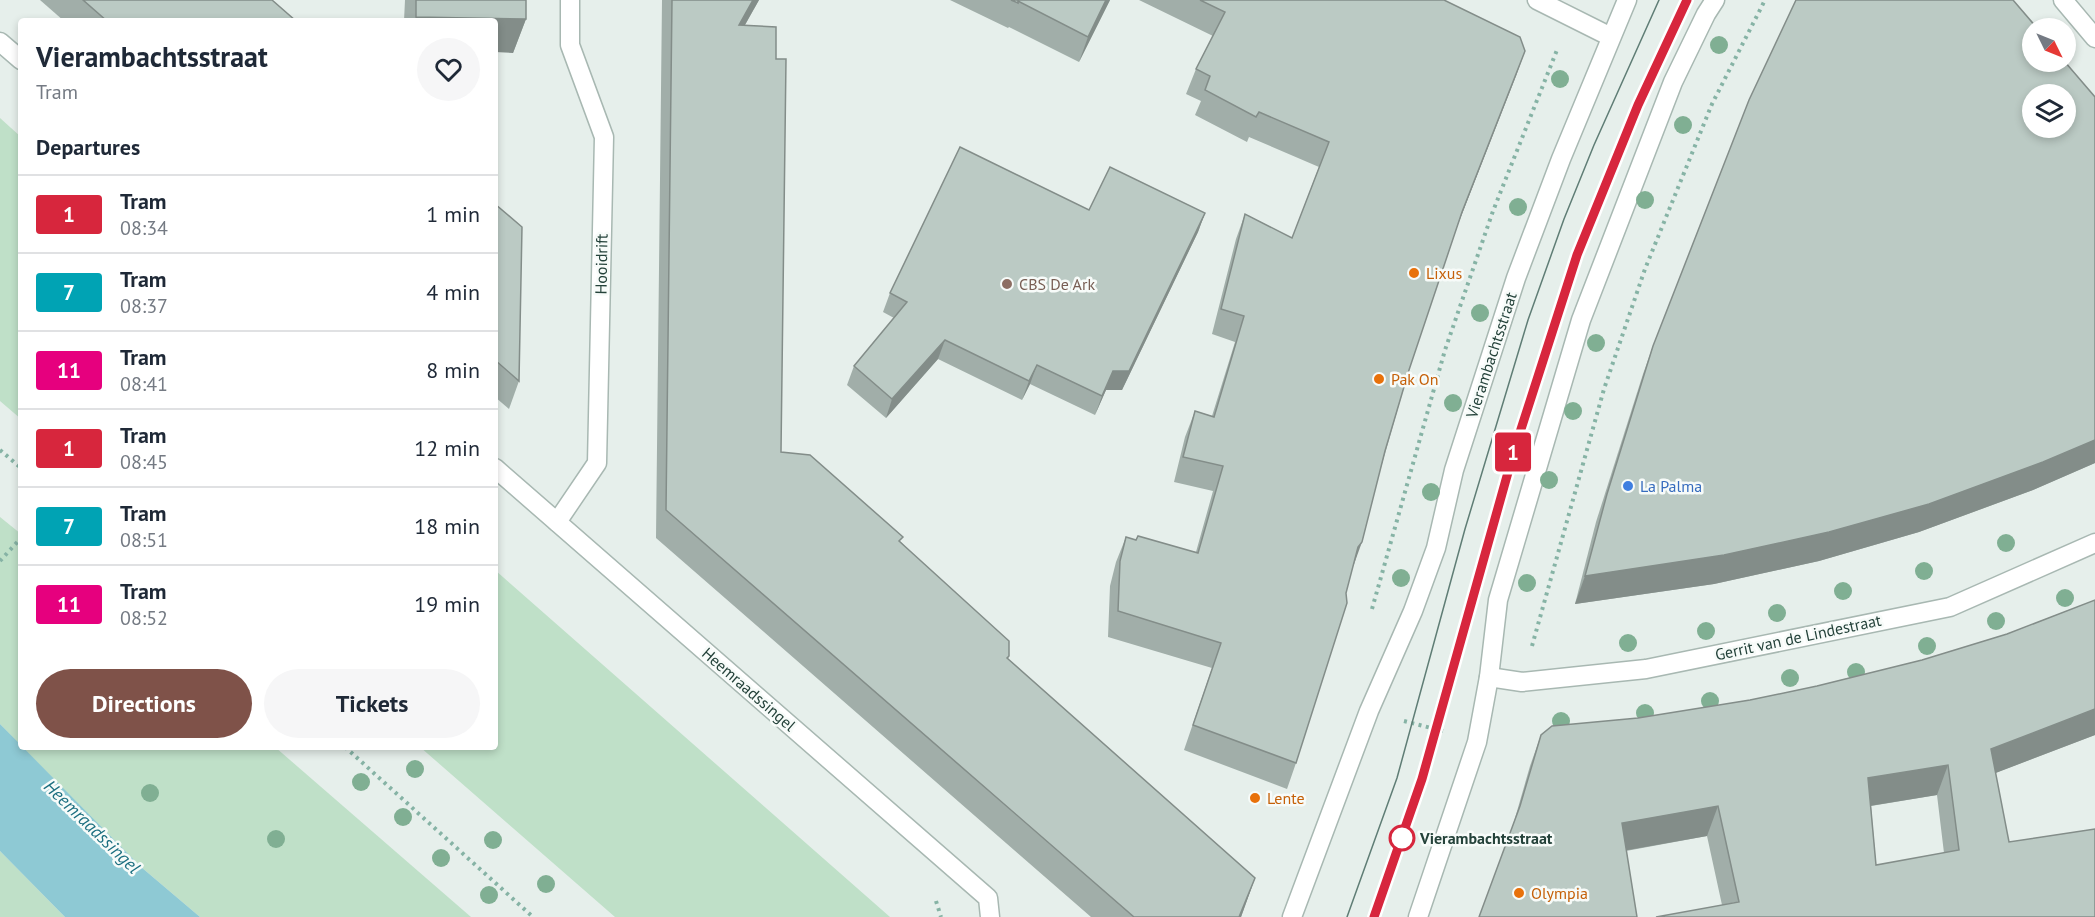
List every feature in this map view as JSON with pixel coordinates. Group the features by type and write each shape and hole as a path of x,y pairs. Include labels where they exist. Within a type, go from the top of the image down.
{"street":[{"name":"Hooidrift","path":"557,522 597,463 598,440 604,136 570,45 570,0"},
{"path":"1537,0 1611,38"},
{"name":"Vierambachtsstraat","path":"1292,917 1369,711 1413,611 1436,549 1454,470 1516,278 1560,159 1627,0"},
{"path":"1418,917 1477,742 1490,677 1498,600 1581,320 1673,82 1715,0"},
{"path":"2063,0 2095,38"},
{"path":"0,42 18,57"},
{"name":"Heemraadssingel","path":"498,471 988,898 990,917"},
{"name":"Gerrit van de Lindestraat","path":"1490,677 1522,682 1646,669 1950,607 2095,543"}],"path":[{"path":"1522,682 1604,388 1646,269 1712,104 1765,0"},
{"path":"0,450 18,465"},
{"path":"0,561 18,541"},
{"path":"1369,711 1477,742"},
{"path":"348,750 534,917"}],"green space":[{"path":"0,118 18,134 18,416 0,401"},
{"path":"0,517 18,532 18,743 0,724"},
{"path":"498,573 890,917 615,917 423,750 498,750"},
{"path":"25,750 278,750 471,917 200,917 141,867"},
{"path":"0,851 65,917 0,917"}],"water":[{"path":"0,724 18,742 18,750 26,750 141,867 200,917 65,917 0,851"}],"building":[{"path":"83,0 272,0 293,18 104,18"},
{"path":"416,0 526,0 526,19 416,17"},
{"path":"672,0 753,0 739,25 776,27 776,59 786,59 781,452 810,455 903,537 899,541 1009,641 1007,658 1255,878 1239,917 1134,917 666,510"},
{"path":"1011,0 1106,0 1088,37 1018,1 1018,3"},
{"path":"1200,0 1444,0 1520,37 1525,51 1462,212 1409,370 1385,451 1362,542 1358,547 1346,593 1347,603 1296,763 1193,725 1221,643 1118,611 1120,561 1126,537 1136,540 1138,536 1198,553 1223,466 1183,457 1195,411 1214,417 1244,316 1221,309 1245,214 1292,238 1329,142 1259,112 1256,117 1205,90 1210,76 1196,69 1225,12"},
{"path":"1796,0 2013,0 2028,18 2022,18 2022,72 2074,72 2095,97 2095,440 2043,462 1929,504 1829,532 1724,555 1585,576 1607,494 1653,346 1749,100"},
{"name":"CBS De Ark","path":"960,147 1089,210 1110,167 1205,213 1129,371 1113,371 1102,396 1037,365 1029,381 945,340 892,399 854,366 907,302 890,293"},
{"path":"498,207 522,227 519,381 498,363"},
{"path":"2095,600 2095,709 1991,749 2009,842 2095,829 2095,917 1656,917 1739,902 1718,806 1622,823 1637,917 1479,917 1520,806 1541,735 1552,726 1638,718 1750,700 1922,660 2007,634","holes":["1948,765 1959,850 1876,865 1868,778"]}],"tram line":[{"path":"1347,917 1397,778 1465,529 1528,320 1564,219 1594,145 1659,0"},
{"path":"1374,917 1431,752 1504,485 1550,335 1613,165 1660,54 1686,0"},
{"name":"1","path":"1374,917 1422,779 1514,451 1550,334 1577,255 1608,178 1638,105 1687,0"}],"place":[{"name":"Lixus","path":"1414,273"},
{"name":"CBS De Ark","path":"1007,284"},
{"name":"Pak On","path":"1379,379"},
{"name":"La Palma","path":"1628,486"},
{"name":"Lente","path":"1255,798"},
{"name":"Vierambachtsstraat","path":"1402,838"},
{"name":"Olympia","path":"1519,893"}]}
